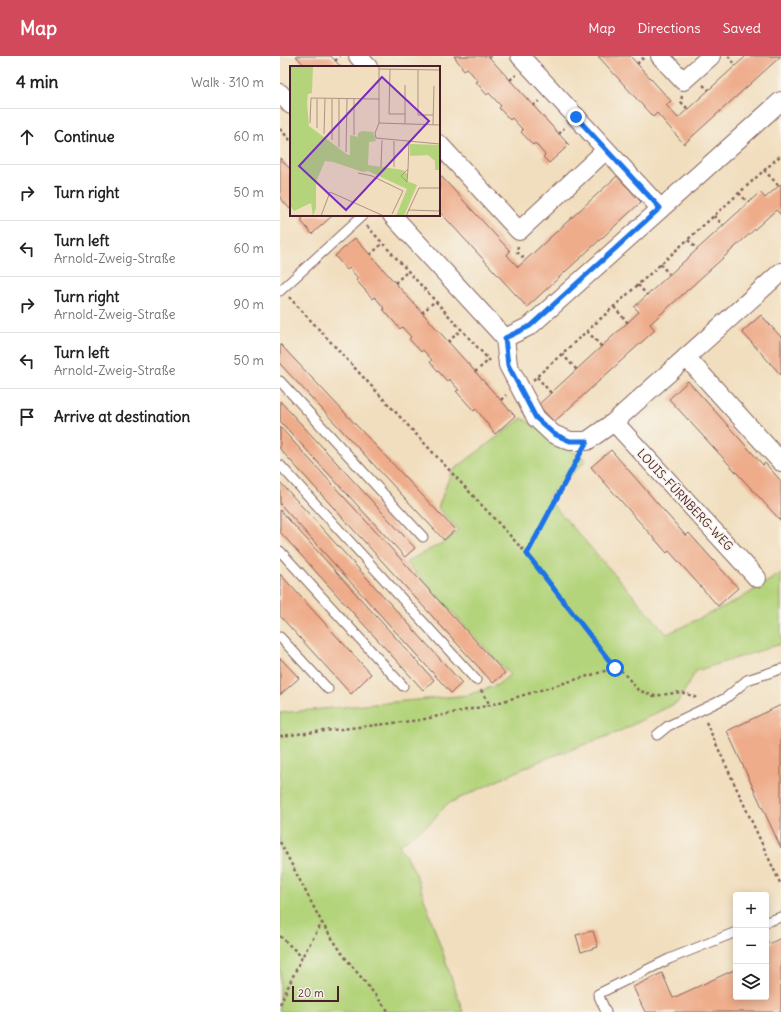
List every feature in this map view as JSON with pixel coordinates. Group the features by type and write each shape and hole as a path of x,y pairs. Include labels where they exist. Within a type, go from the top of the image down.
{"street":[{"path":"358,56 367,66"},
{"path":"520,56 660,208"},
{"path":"660,56 683,81 710,56"},
{"path":"280,93 290,104"},
{"path":"505,338 530,326 781,100"},
{"path":"440,145 519,231 606,150"},
{"path":"393,216 505,338 508,365 536,418 554,434 570,441 587,441 614,422 686,357 778,282"},
{"path":"686,357 781,462"},
{"name":"LOUIS-FÜRNBERG-WEG","path":"614,422 757,578"}],"lane":[{"path":"281,290 362,216"},
{"path":"280,381 423,537"},
{"path":"280,465 476,680"},
{"path":"280,551 403,686"},
{"path":"280,637 328,689"},
{"path":"657,735 668,726 726,698 747,680 781,669"},
{"path":"769,921 781,917"},
{"path":"606,1012 598,994 662,962 733,933"}],"path":[{"path":"335,61 340,56"},
{"path":"637,64 646,56"},
{"path":"728,56 736,65"},
{"path":"280,129 290,141"},
{"path":"522,390 781,155"},
{"path":"764,170 779,186"},
{"path":"739,193 748,203"},
{"path":"362,216 383,243 494,366"},
{"path":"714,216 723,225"},
{"path":"688,240 697,249"},
{"path":"370,255 383,243"},
{"path":"660,264 669,274"},
{"path":"395,283 408,271"},
{"path":"638,285 647,295"},
{"path":"281,290 527,554 615,668 623,672 638,690 654,696 681,692 694,697 781,885"},
{"path":"422,313 435,301"},
{"path":"614,307 628,323"},
{"path":"448,342 461,330"},
{"path":"587,331 602,347"},
{"path":"562,354 577,370"},
{"path":"475,372 489,360"},
{"path":"537,377 551,393"},
{"path":"527,554 587,441"},
{"path":"280,736 420,720 490,705 615,668"},
{"path":"476,680 490,705"},
{"path":"280,842 322,923 344,956 389,1012"},
{"path":"280,1004 302,957 322,923"},
{"path":"280,936 302,957"}],"green space":[{"path":"522,418 586,460 547,498 667,634 740,599 781,573 781,644 696,671 678,702 616,733 542,760 447,804 430,823 399,845 415,872 463,1012 280,1012 280,713 468,695 497,685 510,675 406,562 444,542 458,530 438,508 451,472"}],"building":[{"path":"296,56 331,56 340,66 305,66"},
{"path":"454,56 488,56 569,145 549,163 543,157 545,155 535,143 533,145 521,132 523,130 512,118 510,120 499,108 501,106 489,93 487,95 467,68 464,70"},
{"path":"598,56 630,56 671,101 666,105 678,118 746,56 781,56 684,144 657,113 653,117"},
{"path":"280,158 290,169 290,209 280,198"},
{"path":"440,175 510,251 507,255 518,267 617,176 641,202 527,307 440,212"},
{"path":"781,184 781,215 776,210 650,324 655,330 554,422 538,405 639,312 634,307 760,192 765,198"},
{"path":"300,216 332,216 312,234 301,221 303,219"},
{"path":"355,238 515,416 495,434 476,409 474,411 456,391 459,390 449,379 447,381 430,362 432,360 423,350 421,352 409,339 411,337 402,327 400,329 375,297 373,299 356,280 358,278 349,268 347,270 335,256"},
{"path":"761,315 781,337 781,375 742,332"},
{"path":"280,344 455,530 444,540 280,364"},
{"path":"688,381 763,465 765,463 781,481 781,521 669,399"},
{"path":"280,401 415,548 405,557 280,421"},
{"path":"280,427 505,673 493,683 280,449"},
{"path":"611,450 686,536 689,533 738,588 718,606 669,551 667,553 591,467"},
{"path":"280,482 462,683 451,693 280,504"},
{"path":"280,510 434,680 423,690 280,532"},
{"path":"280,574 371,674 351,694 280,616"},
{"path":"280,658 299,678 280,695"},
{"path":"781,705 781,848 727,731"},
{"path":"593,931 598,947 581,952 576,935"},
{"path":"781,938 781,1012 645,1012 633,987 662,973 673,998 733,970 733,1000 769,1000 769,944"}],"route":[{"path":"576,117 660,208 530,326 505,338 508,365 536,418 554,434 570,441 587,441 527,554 615,668"}]}
